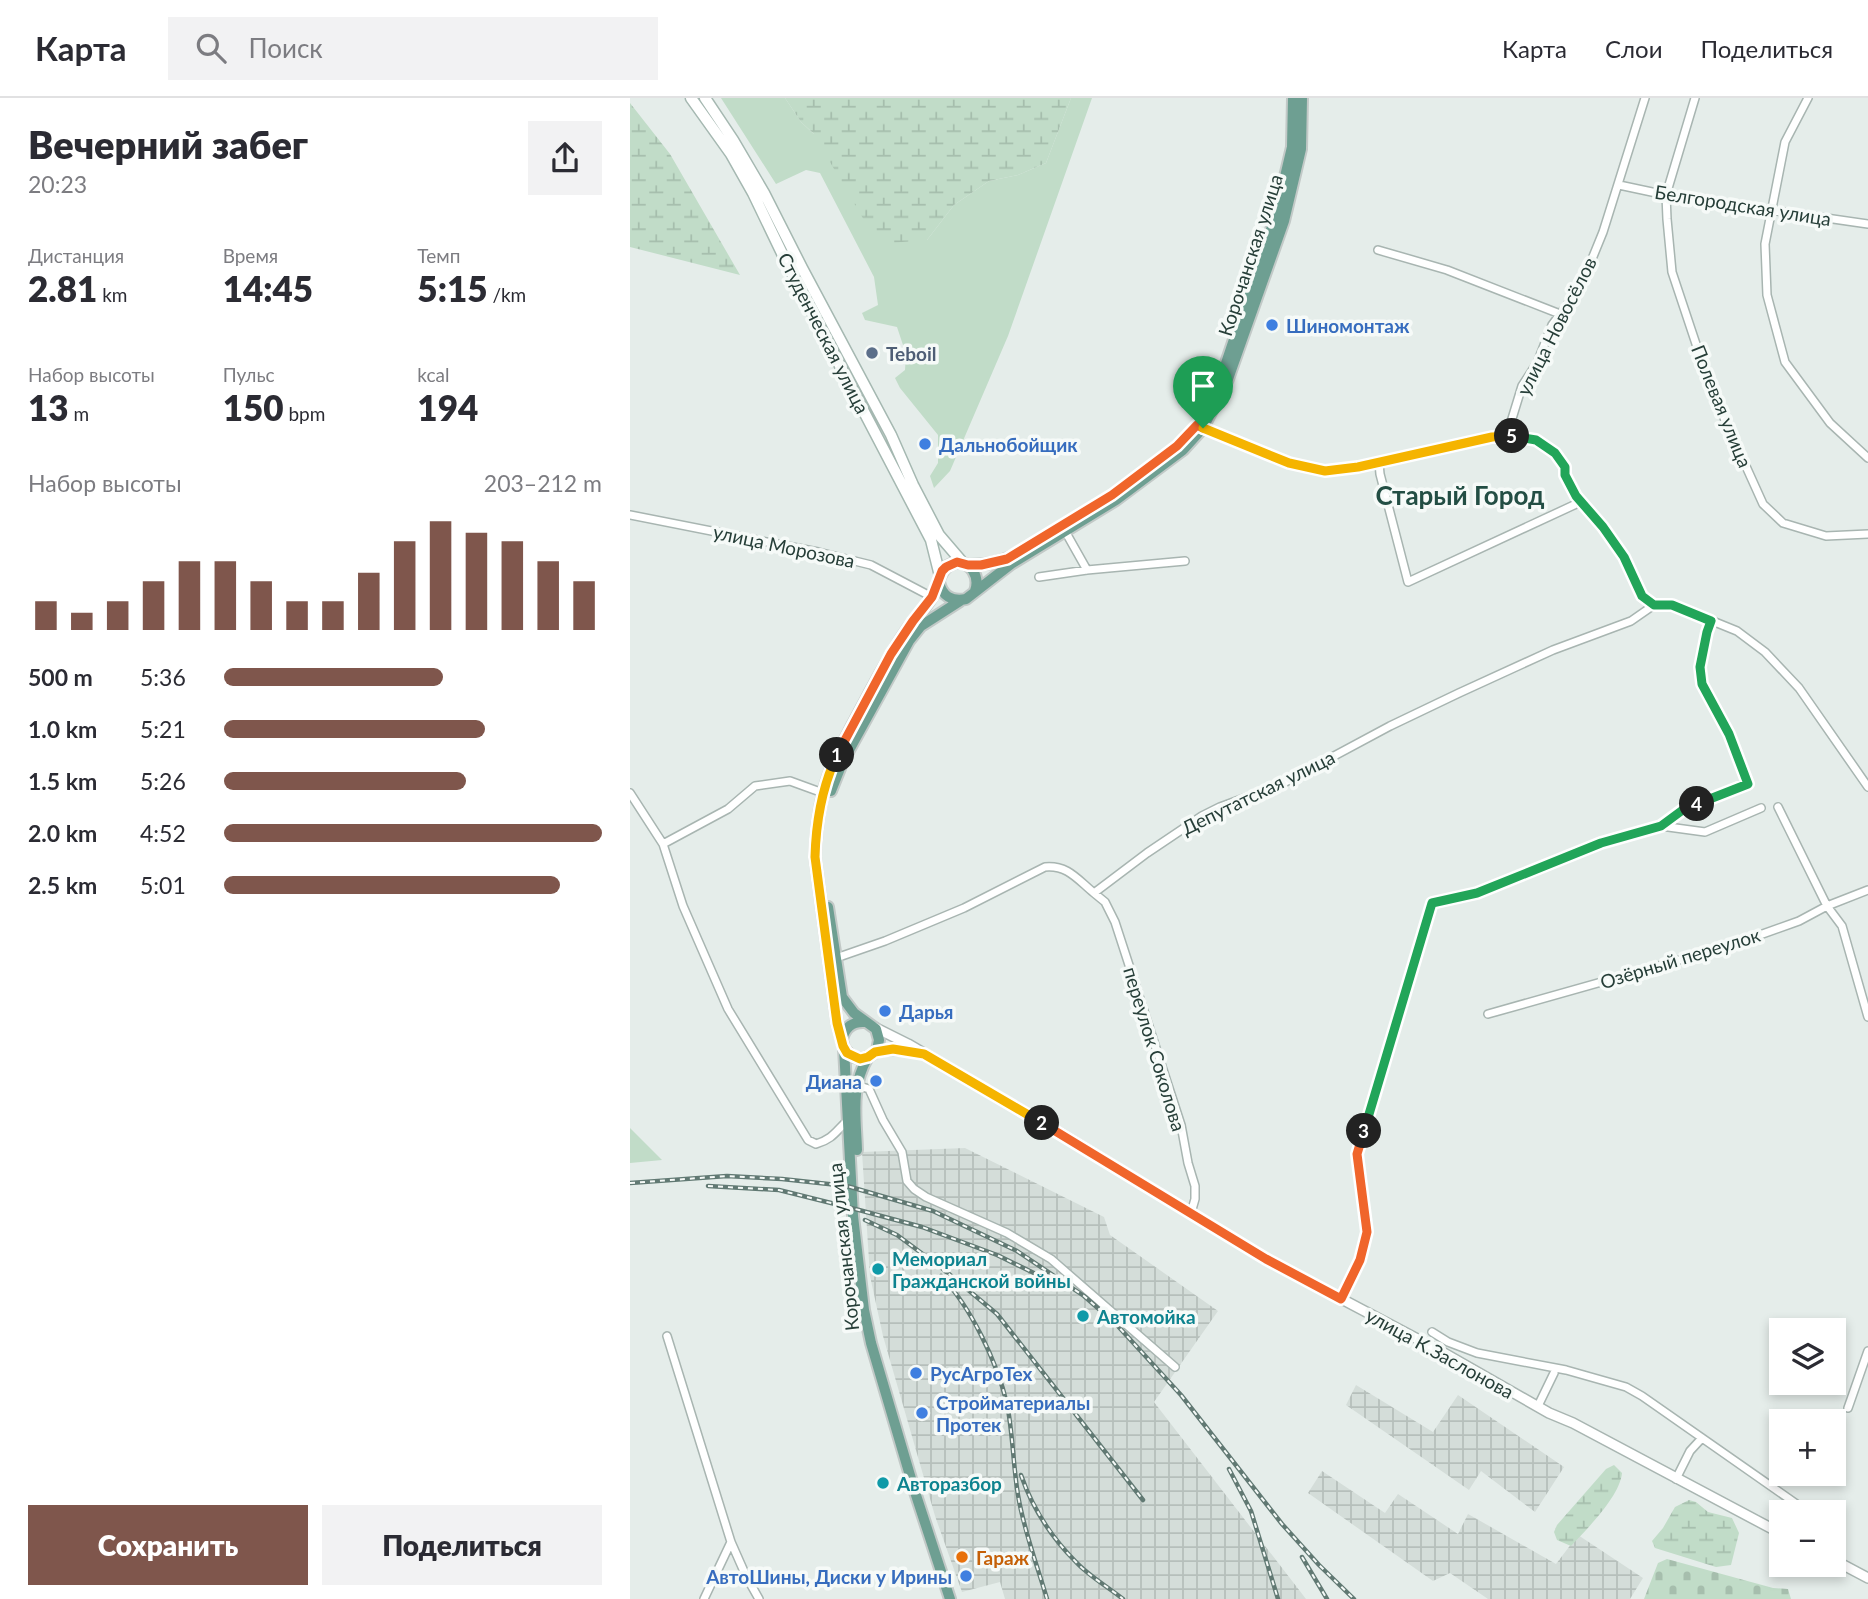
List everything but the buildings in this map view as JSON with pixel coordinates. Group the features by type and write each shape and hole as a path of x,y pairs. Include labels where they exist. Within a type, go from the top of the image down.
{"main road":[{"name":"Студенческая улица","path":"691,98 731,154 753,193 791,272 931,540 939,579"},
{"name":"Студенческая улица","path":"705,98 764,193 891,435 939,535 965,564"},
{"name":"Корочанская улица","path":"965,564 981,565 1007,559 1112,495 1200,426 1222,376 1276,215 1292,147 1293,98"},
{"name":"Корочанская улица","path":"975,591 1011,564 1116,500 1183,450 1200,426 1228,379 1284,221 1301,149 1302,98"},
{"path":"870,1025 856,1022 845,1030 843,1044 854,1058 863,1059 872,1055 880,1040 870,1025 854,1013 842,997 821,855 825,809 834,782 880,691 909,641 921,626 966,599 975,591 976,574 965,564 951,564 942,571 939,579 943,594 960,601"},
{"name":"Корочанская улица","path":"939,579 932,597 906,630 872,688 831,769 823,793 815,857 837,1023 843,1044 853,1216 871,1343 950,1599"},
{"name":"Корочанская улица","path":"872,1055 856,1085 859,1218 873,1319 922,1496 956,1599"}],"street":[{"name":"улица Новосёлов","path":"1507,435 1522,386 1537,363 1552,325 1581,286 1619,185 1645,98"},
{"path":"1666,195 1695,98"},
{"path":"1808,98 1785,142 1765,244 1767,295 1785,362 1830,423 1868,458"},
{"name":"Белгородская улица","path":"1619,185 1666,195 1868,224"},
{"name":"Полевая улица","path":"1666,195 1672,272 1711,389 1763,504 1783,523 1826,536 1868,534"},
{"path":"1378,250 1447,270 1560,314"},
{"path":"1200,426 1289,463 1325,471 1379,463 1507,435 1536,440 1555,453 1565,467 1565,475 1573,491 1624,557 1642,596 1654,605 1672,605 1737,631 1765,652 1805,696 1868,787"},
{"path":"1379,463 1408,582 1580,500"},
{"name":"улица Морозова","path":"630,515 871,565 932,597"},
{"path":"1065,531 1087,570"},
{"path":"1039,577 1185,561"},
{"name":"Депутатская улица","path":"1094,893 1202,816 1280,785 1390,726 1553,650 1631,621 1654,605"},
{"path":"1341,1299 1360,1260 1367,1232 1357,1154 1432,903 1477,893 1601,843 1661,826 1684,809 1748,784 1729,734 1702,684 1700,667 1711,621"},
{"path":"663,844 728,809 755,786 790,781 823,793"},
{"path":"630,793 663,844 683,906 728,1009 808,1140 816,1144 827,1140 849,1120"},
{"path":"1778,807 1827,906 1842,926 1868,1017"},
{"path":"1661,826 1705,832 1761,808"},
{"path":"836,958 954,912 1045,867 1056,866 1068,871 1094,893"},
{"name":"Озёрный переулок","path":"1488,1014 1728,946 1799,921 1827,906 1868,890"},
{"name":"переулок Соколова","path":"1094,893 1105,902 1115,922 1177,1112 1195,1186 1191,1213"},
{"name":"улица К.Заслонова","path":"870,1025 908,1044 1060,1133 1266,1259 1769,1527"},
{"name":"улица К.Заслонова","path":"872,1055 893,1049 924,1054"},
{"path":"856,1085 869,1089 902,1152 907,1181 914,1189 1007,1233 1051,1259 1175,1367"},
{"path":"1432,1332 1448,1342 1477,1353 1566,1370 1626,1387 1791,1500"},
{"path":"667,1336 731,1542 759,1599"},
{"path":"1442,1352 1448,1342"},
{"path":"1848,1408 1868,1351"},
{"path":"1538,1406 1554,1373"},
{"path":"1676,1479 1690,1451 1702,1438"},
{"path":"704,1599 731,1542"},
{"path":"1846,1566 1868,1578"}],"shaded area":[{"path":"965,1148 1104,1217 1110,1235 1218,1311 1154,1402 1306,1599 1005,1599 1000,1582 962,1592 935,1516 883,1336 870,1276 862,1152"},
{"path":"1356,1385 1433,1432 1458,1395 1564,1467 1535,1512 1481,1471 1469,1490 1346,1405"},
{"path":"1322,1471 1385,1513 1398,1494 1458,1534 1468,1514 1556,1564 1578,1535 1643,1578 1630,1599 1488,1599 1450,1573 1433,1581 1308,1493"}],"green space":[{"path":"721,98 785,98 801,122 927,240 954,205 989,181 1018,175 1046,163 1071,98 1092,98 1008,336 950,471 934,488 930,476 938,463 938,435 895,378 905,370 906,354 897,327 865,320 862,313 878,305 874,277 820,173 806,170 776,184"},
{"path":"785,98 1071,98 1046,163 1018,175 989,181 954,205 927,240 878,244 813,133 801,122"},
{"path":"630,103 670,154 740,275 630,247"},
{"path":"630,1128 662,1160 630,1163"},
{"path":"1614,1465 1622,1473 1620,1482 1602,1512 1571,1546 1557,1540 1554,1532 1557,1525 1606,1469"},
{"path":"1689,1500 1708,1512 1732,1518 1739,1533 1731,1565 1716,1567 1655,1548 1652,1541 1675,1507"},
{"path":"1667,1559 1773,1588 1788,1589 1791,1599 1644,1599 1658,1563"}],"railway":[{"path":"630,1183 727,1176 847,1186 933,1211 1017,1251 1084,1296 1116,1324 1181,1395 1282,1524 1354,1599"},
{"path":"708,1186 779,1190 922,1227 997,1255 1040,1276"},
{"path":"865,1220 897,1235 997,1314 1143,1500"},
{"path":"941,1276 972,1319 990,1353 1003,1388 1021,1508 1047,1599"},
{"path":"1229,1469 1251,1511 1278,1599"},
{"path":"1021,1475 1037,1510 1059,1543 1081,1567 1123,1599"},
{"path":"1302,1557 1327,1599"}],"place":[{"name":"Шиномонтаж","path":"1272,325"},
{"name":"Teboil","path":"872,353"},
{"name":"Дальнобойщик","path":"925,444"},
{"name":"Дарья","path":"885,1011"},
{"name":"Диана","path":"876,1081"},
{"name":"Мемориал Гражданской войны","path":"878,1269"},
{"name":"Автомойка","path":"1083,1316"},
{"name":"РусАгроТех","path":"916,1373"},
{"name":"Стройматериалы Протек","path":"922,1413"},
{"name":"Авторазбор","path":"883,1483"},
{"name":"Гараж","path":"962,1557"},
{"name":"АвтоШины, Диски у Ирины","path":"966,1576"}],"district":[{"name":"Старый Город","path":"1460,495"}],"route":[{"path":"1197,425 1203,428 1289,463 1325,471 1358,467 1507,435 1536,440 1549,447 1565,467 1565,475 1576,496 1624,557 1642,596 1654,605 1672,605 1711,621 1700,667 1702,684 1729,734 1748,784 1684,809 1661,826 1601,843 1477,893 1432,903 1357,1154 1367,1232 1360,1260 1341,1299 1266,1259 1060,1133 924,1054 893,1049 857,1059 847,1053 843,1046 837,1023 815,857 819,808 837,756 872,688 899,642 932,597 942,571 957,562 981,565 1007,559 1112,495 1154,465 1197,425"}]}
